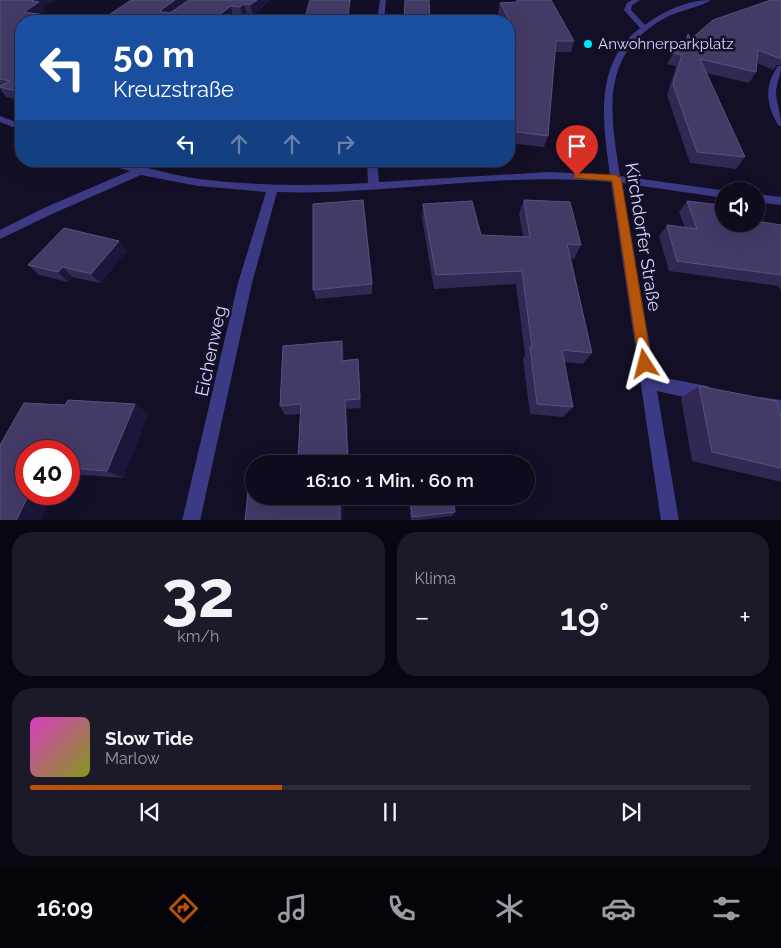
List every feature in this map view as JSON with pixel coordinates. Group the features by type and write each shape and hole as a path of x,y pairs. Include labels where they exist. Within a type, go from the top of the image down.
{"street":[{"path":"382,15 383,0"},
{"path":"637,0 629,4 628,10 644,28"},
{"name":"Kirchdorfer Straße","path":"670,520 616,178 608,92 613,71 620,54 644,28 697,1"},
{"path":"781,68 776,74 772,87 772,99 774,110 781,123"},
{"path":"0,119 15,124"},
{"path":"123,167 138,172 222,187 272,190 558,175 616,178 715,193"},
{"path":"372,167 374,186"},
{"path":"0,235 48,211 138,172"},
{"name":"Eichenweg","path":"191,520 244,283 272,190"},
{"path":"765,199 781,201"},
{"path":"648,382 724,397"},
{"path":"743,401 781,408"}],"building":[{"path":"0,0 34,0 32,1 39,2 24,12 45,15 15,15 15,91 0,87 10,81 0,79"},
{"path":"131,0 175,0 161,10 161,12 170,13 189,0 257,0 250,5 231,6 219,15 109,15"},
{"path":"310,0 350,0 348,15 306,15"},
{"path":"405,0 429,0 430,15 404,15"},
{"path":"518,0 551,0 574,41 556,41 548,136 515,132 515,15 507,15 500,3 518,2"},
{"path":"771,0 781,0 781,59 758,50 756,72 700,59 745,157 697,152 673,84 682,55 673,53 686,43 688,34 691,39 713,20"},
{"path":"363,200 372,284 313,290 313,204"},
{"path":"524,200 570,202 581,245 567,244 592,353 562,350 573,407 537,404 522,271 436,275 423,204 472,201 481,235 530,237"},
{"path":"687,201 715,204 715,232 765,232 765,222 781,225 781,275 677,261 667,225 697,229"},
{"path":"64,228 119,241 91,274 63,267 58,272 28,265"},
{"path":"342,341 342,361 358,359 360,399 345,400 348,455 298,455 301,404 280,406 283,346"},
{"path":"699,386 776,401 781,417 781,468 712,452"},
{"path":"68,400 135,404 107,471 80,469 80,440 15,440 15,505 24,505 16,520 0,520 0,445 24,403 65,405"},
{"path":"247,505 340,505 340,520 245,520"},
{"path":"411,505 454,505 455,512 412,517"}],"place":[{"name":"Anwohnerparkplatz","path":"588,44"}],"route":[{"path":"577,176 616,178 645,364"}]}
